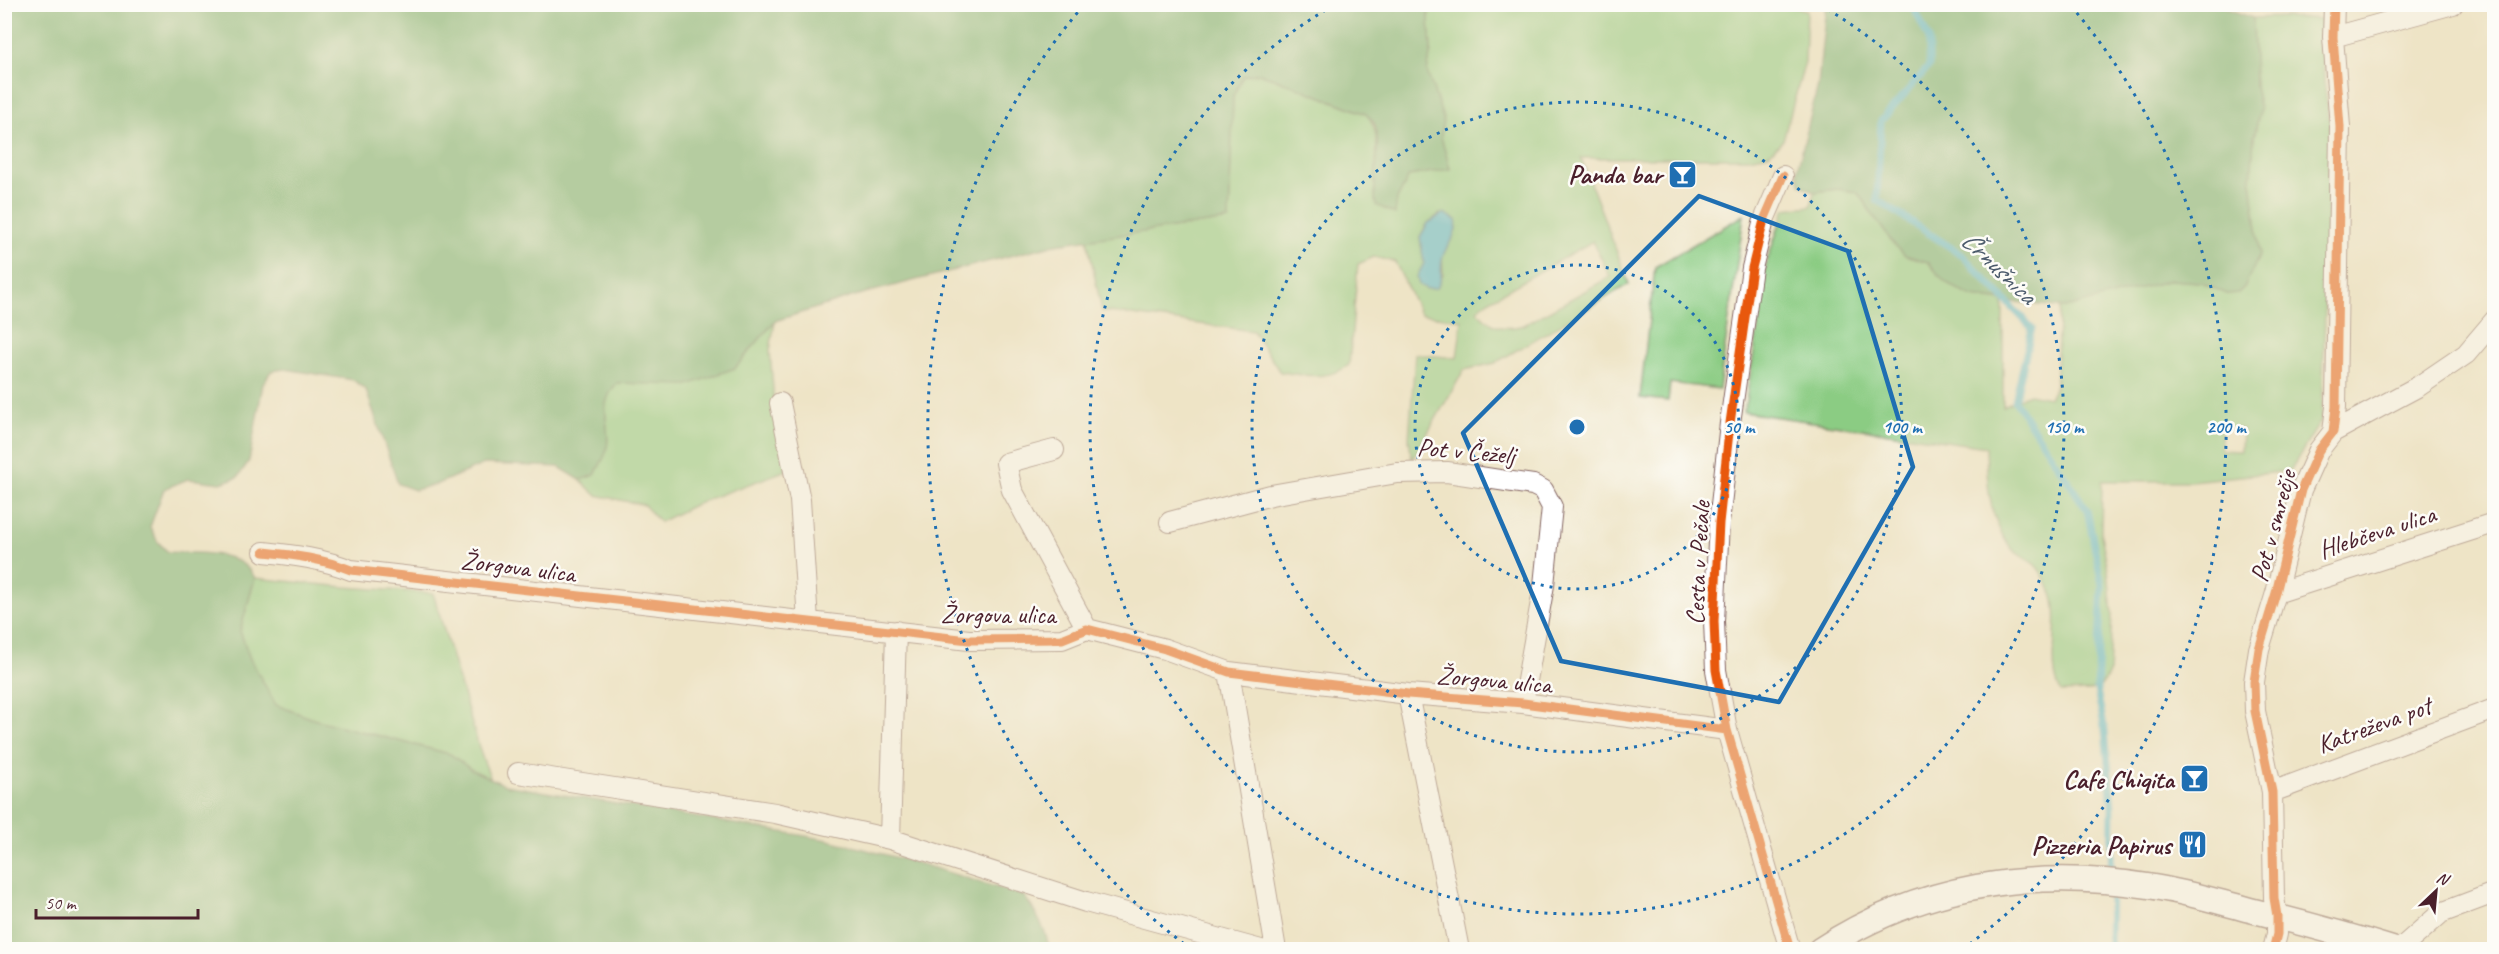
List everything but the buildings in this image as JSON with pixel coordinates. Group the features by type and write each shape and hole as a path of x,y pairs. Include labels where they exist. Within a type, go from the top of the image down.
{"street":[{"name":"Pot v smrečje","path":"2273,950 2277,934 2277,916 2274,898 2272,792 2255,711 2254,682 2259,649 2276,593 2301,490 2319,450 2333,432 2336,407 2340,127 2333,37 2334,4"},
{"path":"2333,37 2453,4"},
{"name":"Cesta v Pečale","path":"1783,176 1764,220 1752,268 1730,423 1719,523 1714,621 1716,670 1727,730 1790,950"},
{"path":"2333,432 2419,387 2466,354 2494,321"},
{"path":"780,403 800,500 808,621"},
{"name":"Žorgova ulica","path":"1054,450 1006,463 1012,490 1087,629"},
{"name":"Pot v Čeželj","path":"1170,522 1271,495 1397,472 1447,472 1533,485 1543,490 1548,496 1551,507 1544,585 1523,703"},
{"name":"Hlebčeva ulica","path":"2276,593 2494,523"},
{"name":"Žorgova ulica","path":"264,552 295,555 337,564 351,570 969,640 1062,639 1087,629 1165,649 1229,672 1408,694 1523,703 1727,730"},
{"path":"890,839 896,631"},
{"path":"1229,672 1276,950"},
{"name":"Žorgova ulica","path":"1408,694 1459,950"},
{"name":"Katreževa pot","path":"2272,792 2494,709"},
{"path":"518,773 775,813 890,839 1086,902 1261,950"},
{"path":"1820,950 1876,918 1936,895 2023,881 2110,881 2166,889 2277,916 2397,950 2441,913 2494,893"}],"highlighted area":[{"path":"1699,196 1848,251 1913,467 1779,702 1561,661 1463,433"}],"green space":[{"path":"5,4 1428,5 1431,50 1427,72 1443,118 1441,137 1450,169 1409,176 1397,199 1395,214 1376,205 1377,134 1372,119 1366,114 1259,73 1243,76 1233,96 1229,220 1056,244 858,295 775,321 735,368 688,385 617,383 607,400 607,448 595,475 580,480 559,467 484,464 435,485 415,490 398,484 366,390 353,380 285,369 271,371 263,384 249,461 238,477 221,483 188,479 164,489 150,527 158,542 168,552 216,554 228,557 248,568 255,578 240,631 250,659 276,705 316,720 450,754 472,770 505,785 829,840 921,864 1024,896 1040,922 1049,949 5,949"},
{"path":"1779,4 1807,10 1805,62 1783,140 1769,154 1748,158 1581,158 1629,284 1495,363 1464,370 1412,460 1409,439 1415,354 1457,358 1462,320 1420,314 1395,262 1374,257 1358,264 1349,365 1333,373 1307,375 1280,372 1253,331 1102,311 1087,239 1229,220 1233,96 1243,76 1259,73 1366,114 1372,123 1377,144 1376,205 1397,199 1409,176 1450,169 1441,137 1443,118 1427,72 1431,50 1428,5","holes":["1440,214 1443,274 1436,288 1417,277 1424,263 1420,237 1428,223","1593,241 1610,277 1524,325 1509,328 1498,326 1487,321 1477,311 1483,304"]},
{"path":"1826,5 2222,5 2253,18 2255,87 2260,109 2254,137 2251,181 2260,254 2245,286 2238,293 2227,294 2201,282 2171,280 2065,308 1972,297 1945,282 1928,262 1905,255 1892,242 1857,192 1838,189 1814,192 1800,184 1797,171 1818,85"},
{"path":"2253,18 2322,19 2324,82 2330,123 2322,419 2290,471 2191,481 2102,481 2101,535 2108,569 2112,615 2109,674 2101,686 2091,691 2061,692 2054,657 2056,620 2053,596 2048,584 2034,564 2016,553 2003,537 1990,500 1986,447 1744,412 1758,328 1759,295 1768,258 1785,209 1811,206 1814,192 1838,189 1857,192 1892,242 1905,254 1928,262 1945,282 1972,297 2003,301 2003,406 2029,394 2049,398 2055,387 2060,308 2171,280 2201,282 2227,294 2238,293 2245,286 2260,254 2251,181 2254,137 2260,109 2255,87","holes":["2222,427 2242,429 2241,451 2220,450"]},
{"path":"1744,215 1719,389 1670,383 1668,401 1640,398 1655,267"},
{"path":"775,321 770,350 774,403 787,470 700,502 660,522 644,505 596,495 580,480 595,475 605,454 608,439 605,407 616,383 735,368"},
{"path":"255,578 433,593 481,754 491,779 472,770 450,754 316,720 276,705 250,659 240,631"}],"water":[{"path":"1444,213 1456,220 1456,231 1443,255 1441,277 1437,288 1427,289 1419,285 1417,277 1424,263 1420,237 1428,223"}],"waterway":[{"name":"Črnušnica","path":"1912,4 1929,39 1929,66 1881,121 1877,200 1961,254 2032,328 2015,401 2087,510 2102,585 2097,690 2105,731 2112,807 2110,950"}],"cycle path":[{"path":"2273,950 2277,934 2277,916 2274,898 2272,792 2255,711 2254,682 2259,649 2276,593 2301,490 2319,450 2333,432 2336,407 2340,127 2333,37 2334,4"},
{"path":"1783,176 1764,220 1752,268 1730,423 1719,523 1714,621 1716,670 1727,730 1790,950"},
{"path":"264,552 308,558 351,570 969,640 1062,639 1087,629 1165,649 1229,672 1408,694 1523,703 1727,730"}],"place":[{"name":"Panda bar","path":"1683,174"},
{"name":"Cafe Chiqita","path":"2195,779"},
{"name":"Pizzeria Papirus","path":"2192,845"}]}
